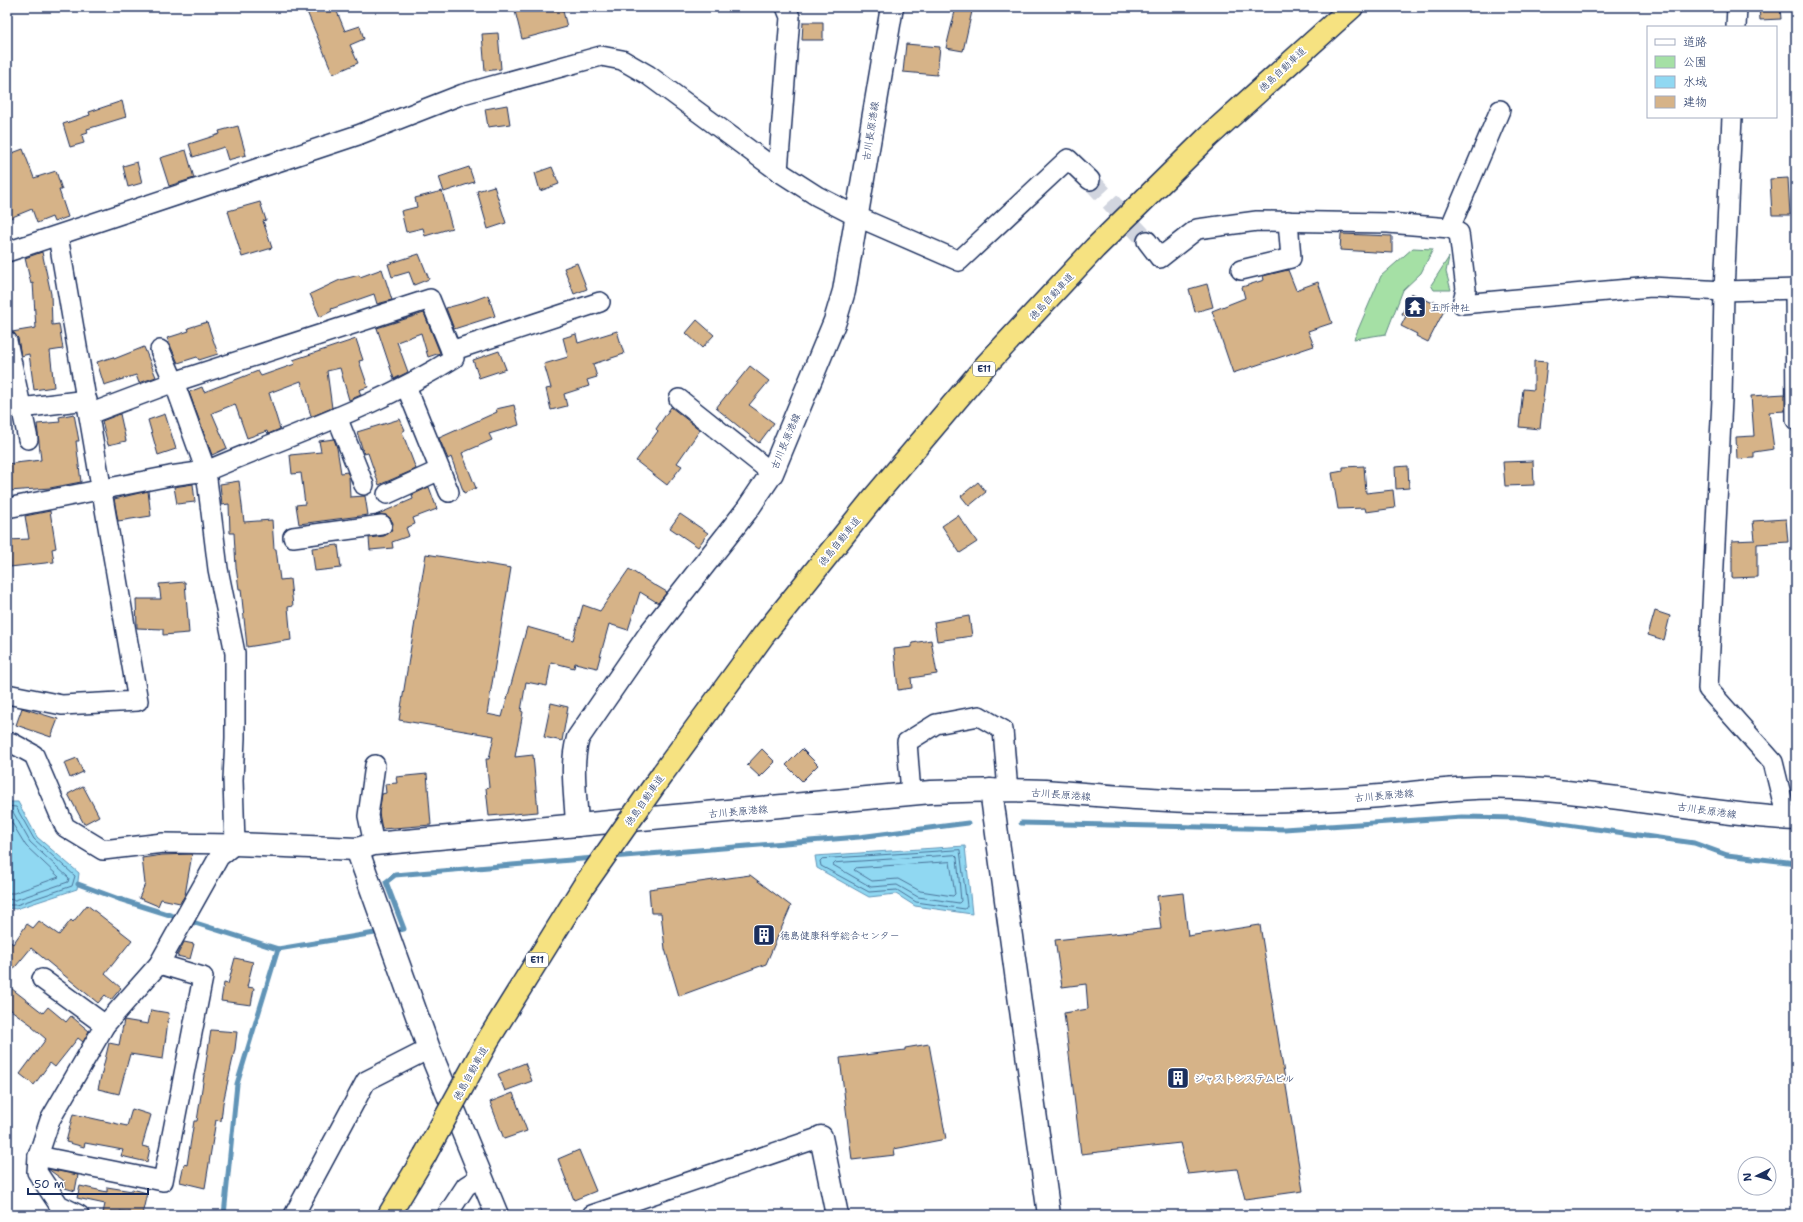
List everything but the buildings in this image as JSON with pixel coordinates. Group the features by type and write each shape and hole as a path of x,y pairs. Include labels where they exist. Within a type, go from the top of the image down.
{"highway":[{"name":"徳島自動車道","path":"394,1215 488,1040 582,886 763,636 871,501 986,365 1095,248 1208,137 1352,7"},
{"name":"徳島自動車道","path":"389,1215 425,1155"}],"main road":[{"name":"古川長原港線","path":"892,7 861,190 858,217 844,291 835,321 772,473 747,510 651,632 578,738 574,750 577,825 911,794 1000,790 1044,791 1151,800 1236,802 1298,801 1378,796 1443,789 1515,788 1620,798 1760,817 1792,819"},
{"path":"1000,790 1049,1215"},
{"path":"235,844 365,846 577,825"},
{"path":"365,846 386,931 429,1049 497,1215"},
{"path":"821,1137 837,1215"}],"street":[{"path":"778,171 790,17 786,7"},
{"path":"1736,26 1737,7"},
{"path":"7,252 358,135 463,94 601,56 622,60 648,75 778,171 817,196 858,217 959,261 1068,159 1090,180"},
{"path":"1450,228 1500,110"},
{"path":"1732,118 1724,291 1722,399 1708,689 1773,762 1792,819"},
{"path":"1146,241 1160,258 1197,229 1257,221 1388,223 1450,228 1459,233 1466,289 1462,304 1651,287 1724,291 1796,289 1796,420"},
{"path":"1241,270 1291,258 1288,222"},
{"path":"7,694 62,705 138,701 58,236"},
{"path":"7,508 170,476 206,471 375,402 454,358 430,299 174,382 88,407 21,408"},
{"path":"451,351 600,302"},
{"path":"7,341 28,439"},
{"path":"160,350 174,382 206,471 218,569 235,653 235,738 233,780 235,844"},
{"path":"406,386 449,492"},
{"path":"679,399 772,473"},
{"path":"337,417 364,485"},
{"path":"387,494 440,470"},
{"path":"293,537 382,525"},
{"path":"911,794 907,742 936,724 979,716 1002,730 1000,790"},
{"path":"7,743 12,743 34,754 65,827 103,850 163,843 235,844"},
{"path":"365,846 375,766"},
{"path":"78,1215 59,1205 37,1172 38,1156 50,1120 105,1025 159,964 219,857 235,844"},
{"path":"38,1156 163,1181 204,977 159,964"},
{"path":"42,978 105,1025"},
{"path":"294,1215 366,1081 429,1049"},
{"path":"592,1215 821,1137"},
{"path":"447,1215 466,1186 482,1176"}],"green space":[{"path":"1413,248 1433,249 1421,273 1403,290 1386,334 1354,339 1381,276"},
{"path":"1449,257 1446,272 1451,290 1434,290 1431,285"}],"water":[{"path":"7,802 18,802 37,837 79,873 77,889 16,909 7,908"},
{"path":"965,846 972,914 915,906 896,894 869,897 817,868 815,856"}],"waterway":[{"path":"1021,823 1284,829 1462,817 1519,818 1694,843 1727,855 1796,863"},
{"path":"612,857 859,837 968,823"},
{"path":"393,931 404,929 386,882 395,875 594,858"},
{"path":"78,884 119,899 278,949 381,932"},
{"path":"224,1215 237,1084 278,949"}],"tunnel":[{"path":"1090,180 1147,241"}],"place":[{"name":"五所神社","path":"1415,307"},
{"name":"徳島健康科学総合センター","path":"764,935"},
{"name":"ジャストシステムビル","path":"1178,1078"}]}
